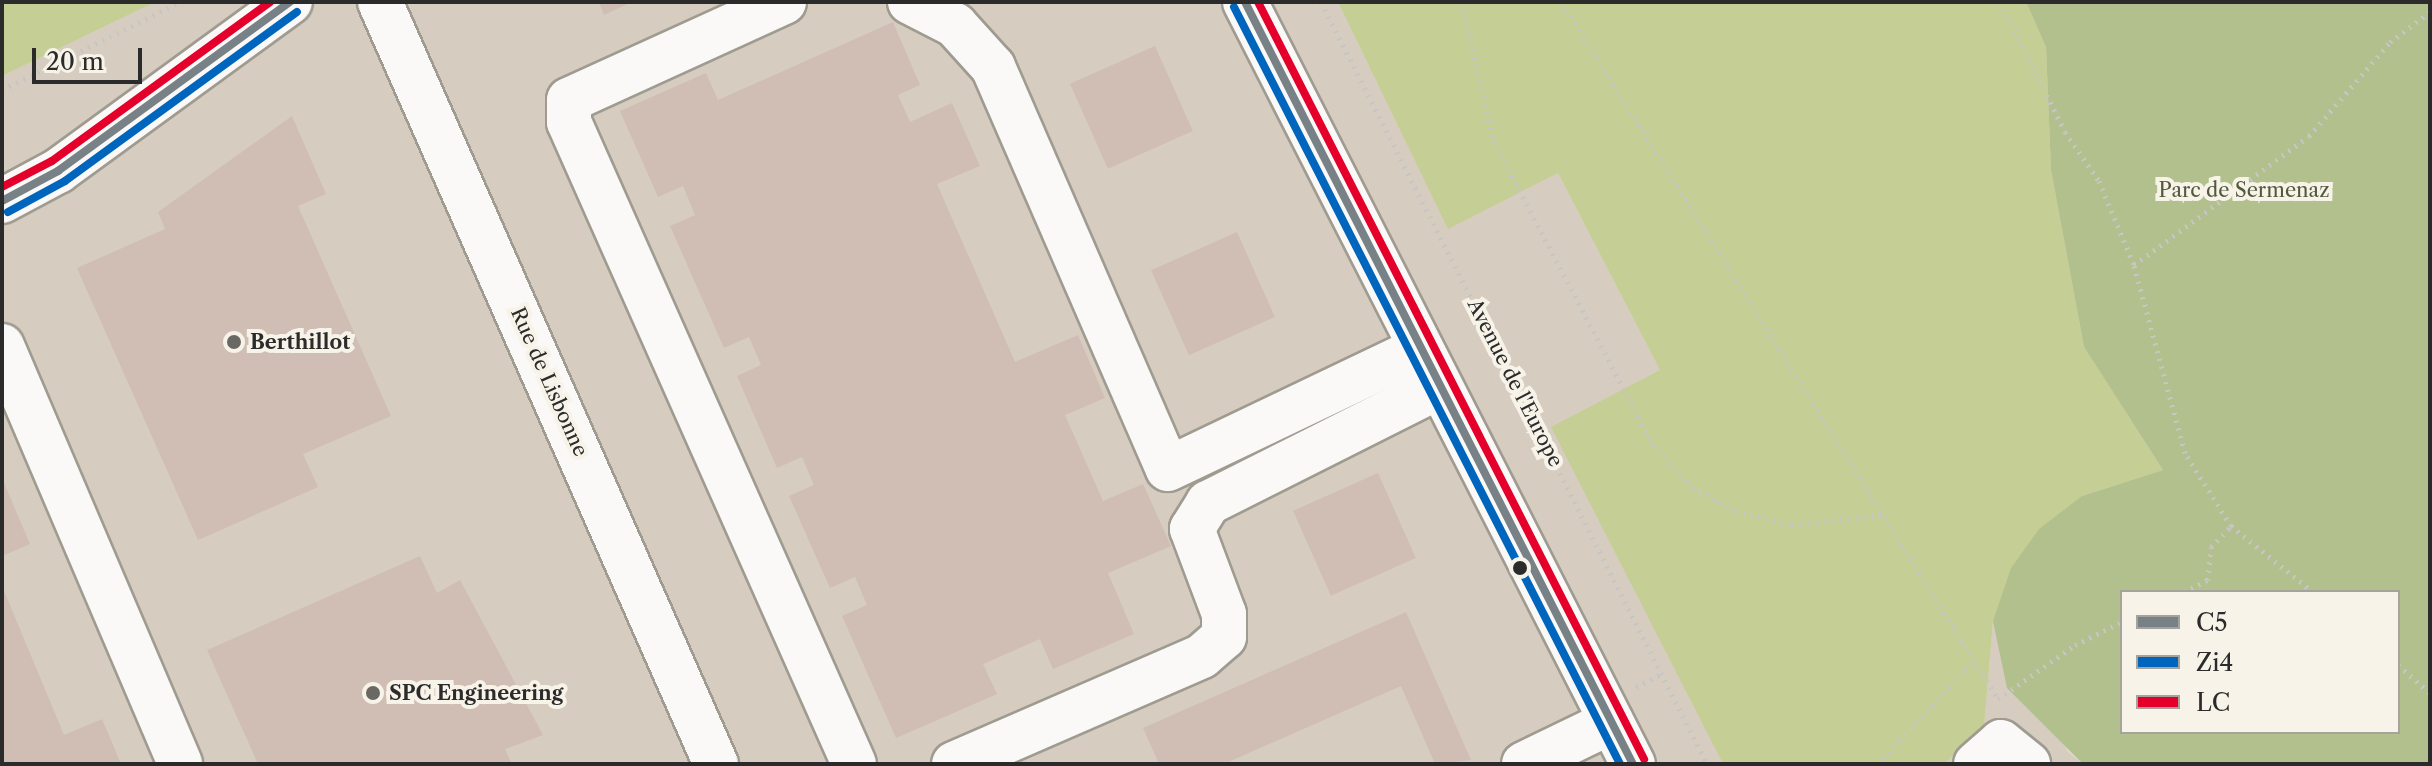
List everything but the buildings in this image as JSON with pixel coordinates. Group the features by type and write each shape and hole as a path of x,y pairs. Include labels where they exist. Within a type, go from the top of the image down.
{"street":[{"path":"2,201 58,171 290,2"},
{"name":"Rue de Lisbonne","path":"380,2 716,764"},
{"path":"784,2 569,100 569,122 854,764"},
{"path":"910,2 955,25 993,67 1168,469 1430,368"},
{"path":"1245,2 1633,764"},
{"path":"2,346 180,764"},
{"path":"954,764 1202,656 1224,637 1224,614 1192,529 1208,503 1430,368"},
{"path":"1524,764 1611,722"}],"path":[{"path":"2,90 180,2"},
{"name":"Avenue de l'Europe","path":"1321,2 1707,764"},
{"path":"1462,2 1493,140 1653,445 1692,487 1735,511 1792,525 1881,515"},
{"path":"1562,2 1998,699 2075,645 2120,623"},
{"path":"2000,2 2065,132 2099,181 2134,265 2185,453 2210,504 2231,526 2311,590"},
{"path":"2134,265 2309,136 2390,42 2430,12"},
{"path":"2188,590 2208,580 2211,547 2231,526"},
{"path":"1877,764 1974,661"},
{"path":"2400,667 2430,693"}],"shaded area":[{"path":"155,2 1338,2 1448,228 1558,173 1660,370 1552,427 1723,764 2,764 2,76"},
{"path":"1993,621 2068,752 2083,764 1944,764 1984,727"}],"green space":[{"path":"2,2 155,2 2,76"},
{"path":"1338,2 2026,2 2046,47 2051,170 2084,347 2163,470 2082,496 1993,621 1984,727 1944,764 1723,764 1551,427 1660,370 1558,173 1448,229"},
{"name":"Parc de Sermenaz","path":"2026,2 2430,2 2430,764 2083,764 2007,688 1993,621 2011,568 2039,529 2082,496 2163,470 2084,347 2051,170 2046,47"}],"transit line":[{"name":"LC","path":"2,187 52,161 270,2"},
{"name":"C5","path":"2,201 58,171 290,2"},
{"name":"C5","path":"1245,2 1633,764"},
{"name":"LC","path":"1258,2 1644,759"},
{"name":"Zi4","path":"1234,7 1620,764"},
{"name":"Zi4","path":"8,212 65,181 297,12"}],"place":[{"name":"Berthillot","path":"234,342"},
{"name":"SPC Engineering","path":"373,693"}]}
